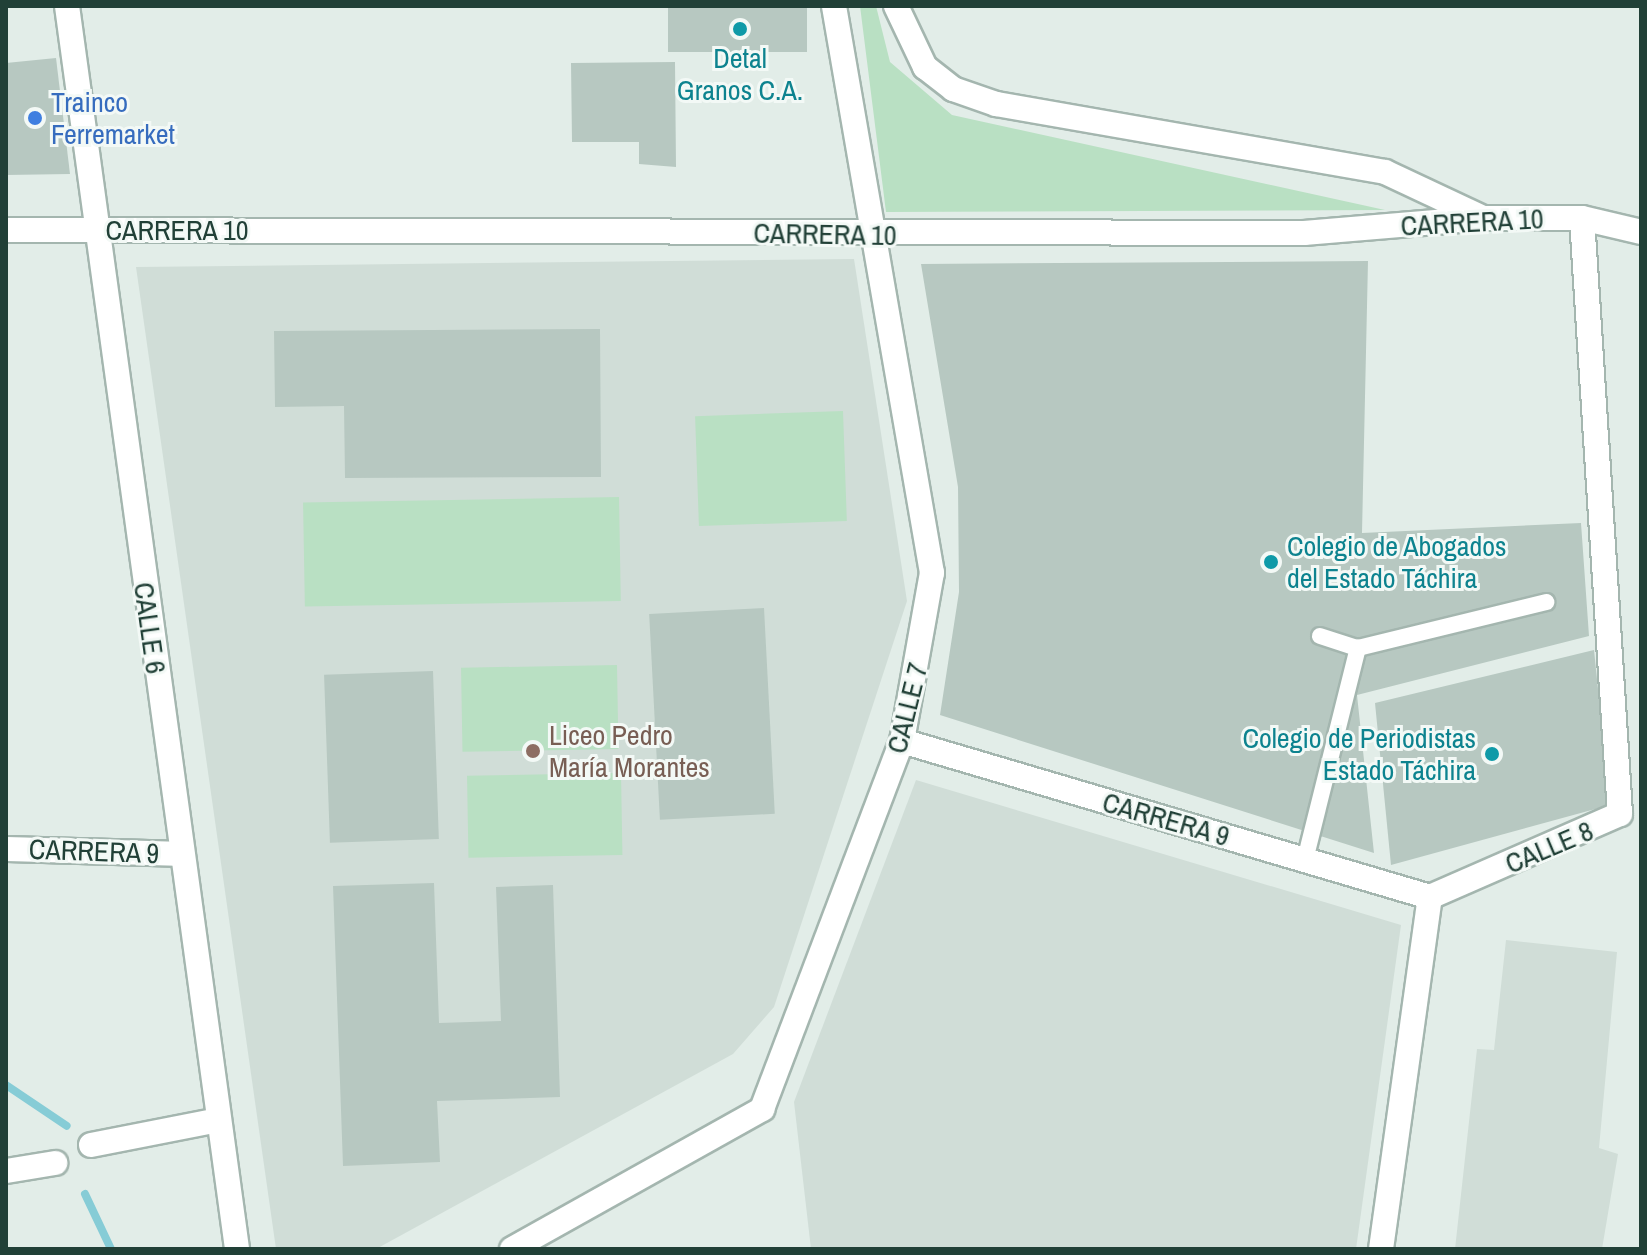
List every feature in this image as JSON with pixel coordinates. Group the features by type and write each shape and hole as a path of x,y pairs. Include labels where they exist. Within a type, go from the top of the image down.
{"street":[{"name":"CALLE 6","path":"67,6 94,231 237,1249"},
{"name":"CALLE 7","path":"512,1249 762,1109 902,741 932,573 870,235 834,6"},
{"path":"896,6 925,67 953,89 996,104 1385,172 1483,218"},
{"name":"CARRERA 10","path":"6,230 870,235 1304,233 1483,218 1582,218 1641,232"},
{"name":"CALLE 8","path":"1430,897 1620,814 1582,218"},
{"name":"CARRERA 9","path":"902,741 1430,897"},
{"name":"CARRERA 9","path":"6,849 182,854"},
{"path":"1381,1249 1430,897"},
{"path":"91,1145 219,1120"},
{"path":"6,1171 55,1163"}],"lane":[{"path":"1320,636 1358,648 1546,602"},
{"path":"1305,860 1358,648"}],"shaded area":[{"name":"Liceo Pedro María Morantes","path":"854,259 907,601 774,1007 733,1054 376,1249 276,1249 136,267"},
{"path":"916,780 1401,925 1356,1249 811,1249 794,1102"},
{"path":"1506,940 1617,952 1599,1148 1618,1154 1602,1249 1455,1249 1477,1049 1494,1050"}],"green space":[{"path":"860,6 876,6 890,62 952,115 1385,210 886,212"},
{"path":"843,411 847,521 699,526 695,416"},
{"path":"619,497 621,601 305,606 303,503"},
{"path":"617,665 618,749 462,752 461,668"},
{"path":"621,773 622,855 468,858 467,776"}],"building":[{"name":"Detal Granos C.A.","path":"668,6 807,6 807,52 668,52"},
{"name":"Trainco Ferremarket","path":"56,58 70,174 6,175 6,63"},
{"path":"675,62 676,167 639,164 639,142 572,142 571,63"},
{"name":"Colegio de Abogados del Estado Táchira","path":"1368,261 1362,533 1581,523 1589,636 1357,695 1374,853 940,715 959,592 958,487 921,264"},
{"path":"600,329 601,477 345,478 344,406 275,407 274,331"},
{"path":"764,608 775,814 660,820 649,614"},
{"name":"Colegio de Periodistas Estado Táchira","path":"1594,650 1610,805 1391,865 1375,703"},
{"path":"433,671 439,839 330,843 324,675"},
{"path":"434,883 439,1023 501,1021 496,887 553,885 560,1097 437,1101 440,1162 343,1166 333,886"}],"waterway":[{"path":"6,1085 67,1126"},
{"path":"85,1194 111,1249"}],"place":[{"name":"Detal Granos C.A.","path":"740,29"},
{"name":"Trainco Ferremarket","path":"35,118"},
{"name":"Colegio de Abogados del Estado Táchira","path":"1271,562"},
{"name":"Liceo Pedro María Morantes","path":"533,751"},
{"name":"Colegio de Periodistas Estado Táchira","path":"1492,754"}]}
